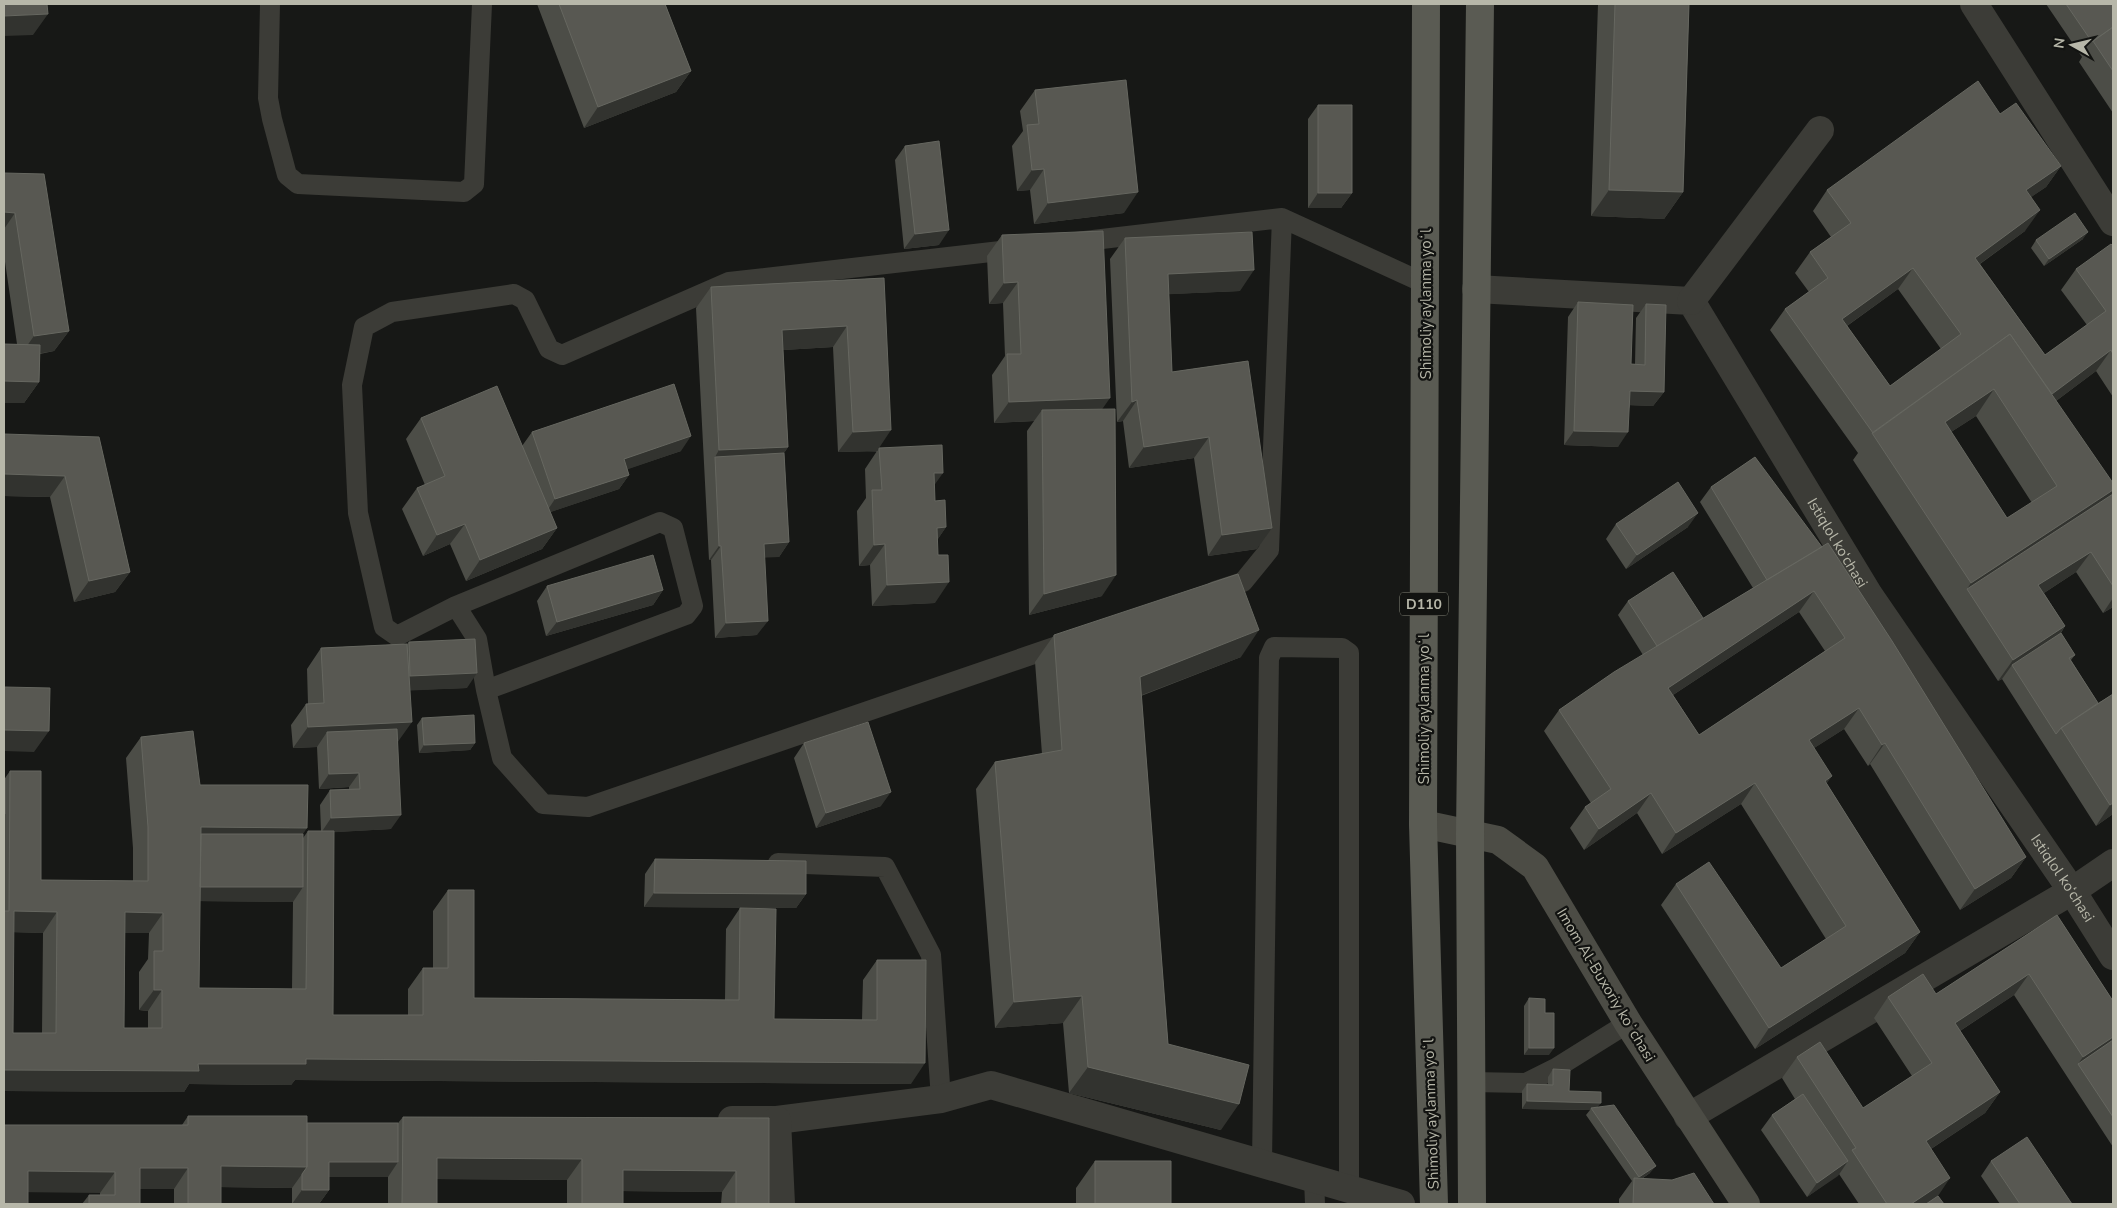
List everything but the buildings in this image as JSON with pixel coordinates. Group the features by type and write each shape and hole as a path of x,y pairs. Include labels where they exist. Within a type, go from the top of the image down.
{"main road":[{"name":"Shimoliy aylanma yoʻl","path":"1426,4 1423,824 1434,1204"},
{"path":"1472,1204 1470,834 1480,4"}],"street":[{"path":"1974,4 2113,222"},
{"path":"1476,289 1691,301 1820,130"},
{"name":"Istiqlol ko‘chasi","path":"1691,301 1869,595 2072,891 2113,956"},
{"name":"Imom Al-Buxoriy koʻchasi","path":"1423,824 1498,840 1535,867 1628,1023 1746,1204"},
{"path":"1688,1117 2072,891 2113,863"},
{"path":"708,1121 777,1120 942,1099 991,1086 1262,1163 1314,1192 1349,1189 1401,1204"},
{"path":"777,1120 781,1204"}],"lane":[{"path":"270,4 268,98 287,174 298,184 464,192 474,184 482,4"},
{"path":"1055,245 1282,218 1426,284"},
{"path":"1196,598 1243,582 1269,550 1282,218"},
{"path":"486,690 686,615 693,606 673,528 660,522 456,606 397,636 384,627 358,513 352,385 364,327 392,312 514,294 525,300 549,349 562,355 729,282 1035,247"},
{"path":"456,606 477,639 486,690 502,758 543,804 588,807 1084,636"},
{"path":"1262,1163 1269,658 1274,648 1342,648 1349,653 1349,1189"},
{"path":"760,862 885,867 931,955 942,1099"},
{"path":"1471,1082 1526,1083 1556,1068 1628,1023"}]}
